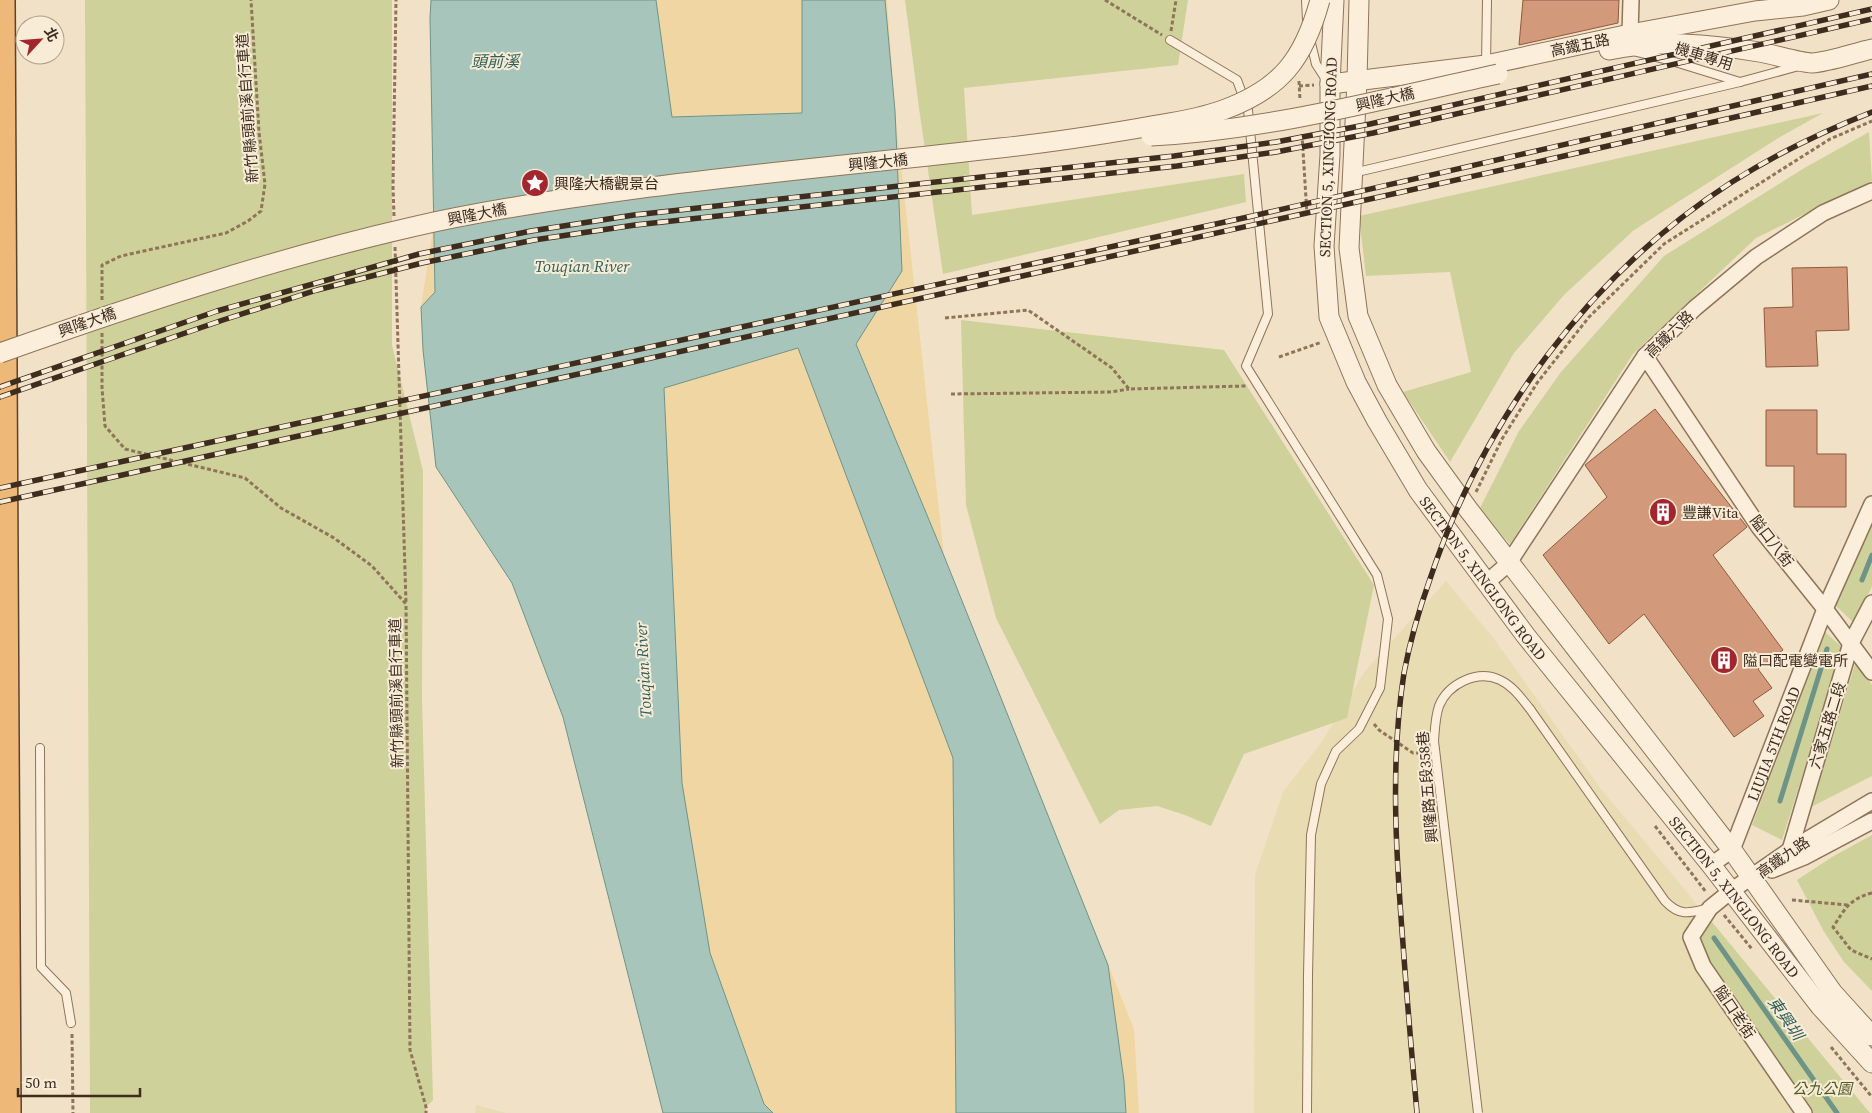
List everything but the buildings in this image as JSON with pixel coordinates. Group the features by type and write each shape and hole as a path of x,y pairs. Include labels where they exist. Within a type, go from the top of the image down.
{"highway":[{"path":"2,0 8,1113"}],"street":[{"name":"興隆大橋","path":"0,353 212,281 306,254 434,222 528,204 637,189 1060,141 1191,119 1220,112 1247,101 1268,88 1285,73 1302,51 1313,26 1320,0"},
{"name":"SECTION 5, XINGLONG ROAD","path":"1334,0 1330,84 1330,155 1324,246 1329,317 1356,382 1418,490 1526,636 1711,864 1820,1006 1872,1063"},
{"name":"SECTION 5, XINGLONG ROAD","path":"1359,0 1349,248 1358,316 1387,384 1426,451 1508,564 1732,850 1833,993 1872,1036"},
{"path":"1630,34 1631,0"},
{"name":"高鐵五路","path":"1330,84 1492,70 1630,34 1755,11 1804,6 1829,0"},
{"name":"高鐵五路","path":"1618,48 1690,44 1770,54 1811,63 1872,49"},
{"name":"興隆大橋","path":"1060,141 1194,134 1334,111 1492,70 1618,48"},
{"name":"高鐵六路","path":"1486,583 1508,564 1645,356 1695,308 1756,258 1822,213 1872,191"},
{"name":"隘口八街","path":"1645,356 1759,527 1825,609 1872,672"},
{"name":"LIUJIA 5TH ROAD","path":"1732,850 1825,609 1872,504"},
{"name":"六家五路二段","path":"1790,850 1851,643 1872,603"},
{"name":"高鐵九路","path":"1752,878 1790,850 1872,801"},
{"name":"高鐵九路","path":"1752,878 1804,857 1872,820"},
{"path":"1711,864 1732,850"},
{"name":"隘口老街","path":"1752,878 1712,906 1691,937 1703,966 1804,1113"}],"lane":[{"path":"1306,0 1310,41 1316,64 1330,84"},
{"path":"1487,0 1492,70"},
{"path":"1170,40 1237,80 1248,110 1268,314 1246,366 1377,575 1388,619 1380,688 1359,729 1336,751 1321,784 1311,835 1307,1113"},
{"name":"機車專用","path":"1618,48 1675,62 1740,82 1811,63"},
{"path":"1353,173 1740,82"},
{"name":"興隆路五段358巷","path":"1478,1113 1434,741 1435,721 1440,705 1448,691 1459,683 1485,676 1499,680 1515,690 1665,901 1678,912 1685,913 1712,906"},
{"path":"40,748 41,966 66,992 71,1022"}],"path":[{"name":"新竹縣頭前溪自行車道","path":"102,304 102,265 121,256 226,234 261,211 265,184 259,132 251,0"},
{"path":"394,225 396,0"},
{"path":"1105,0 1170,40 1176,0"},
{"path":"1474,497 1502,439 1537,383 1589,317 1664,244 1830,139 1872,121"},
{"path":"395,245 406,604"},
{"path":"945,318 1028,310 1112,368 1129,389"},
{"name":"新竹縣頭前溪自行車道","path":"102,324 102,388 105,426 125,448 245,478 281,508 334,538 372,566 406,604 410,1050 426,1113"},
{"path":"1279,357 1325,341"},
{"path":"951,394 1111,392 1129,389 1258,386"},
{"path":"1367,713 1379,730 1413,753 1429,753"},
{"path":"1872,893 1858,897 1848,905 1834,927 1851,950 1872,959"},
{"path":"1792,900 1848,905"},
{"path":"71,1022 73,1113"}],"green space":[{"path":"85,0 392,0 392,345 423,471 422,699 433,1100 426,1107 426,1113 90,1113"},
{"path":"905,0 1188,0 1178,65 964,88 972,215 1244,174 1246,202 943,274"},
{"path":"1823,113 1780,137 1634,230 1564,295 1514,353 1450,462 1403,392 1471,372 1450,272 1366,276 1359,216"},
{"path":"1869,132 1872,181 1756,238 1633,354 1510,544 1479,510 1519,431 1561,372 1664,256 1806,167"},
{"path":"961,320 1224,350 1374,585 1347,718 1244,754 1211,826 1157,806 1119,810 1100,824 996,618 966,505"},
{"path":"1872,525 1872,586 1855,624 1835,605"},
{"path":"1446,581 1495,640 1601,789 1682,886 1858,1113 1254,1113 1255,875 1283,792 1321,743 1365,671"},
{"path":"1825,632 1843,648 1782,840 1752,825"},
{"path":"1856,661 1872,685 1872,776 1811,807"},
{"path":"1872,835 1872,991 1844,962 1823,930 1797,880 1832,857"},
{"name":"公九公園","path":"1712,922 1870,1113 1813,1113 1709,965 1698,937"},
{"path":"476,1105 506,1113 475,1113"}],"sand":[{"path":"431,0 887,0 895,111 944,556 1134,1029 1139,1113 663,1113 563,717 512,583 436,467 423,350 421,307 434,222"}],"water":[{"name":"Touqian River","path":"431,0 656,0 672,117 802,113 802,0 885,0 895,111 902,271 856,344 944,556 1108,965 1124,1081 1126,1113 956,1113 953,758 798,348 664,388 682,783 710,953 764,1104 773,1113 663,1113 563,717 512,583 436,467 423,350 421,307 435,292"}],"waterway":[{"name":"東興圳","path":"1862,580 1872,555"},
{"name":"東興圳","path":"1780,801 1827,649"},
{"name":"東興圳","path":"1714,938 1837,1113"}],"railway":[{"path":"0,387 217,311 419,254 531,231 634,215 1174,156 1276,142 1370,124 1872,9"},
{"path":"0,397 223,320 317,290 422,263 534,240 635,225 1177,166 1276,152 1373,133 1872,19"},
{"path":"0,488 1248,217 1872,74"},
{"path":"0,502 1542,161 1872,86"},
{"path":"1417,1113 1398,876 1397,740 1404,673 1412,637 1426,591 1452,520 1479,463 1511,408 1547,355 1588,306 1632,260 1680,219 1732,182 1800,144 1872,112"}],"place":[{"name":"興隆大橋觀景台","path":"535,183"},
{"name":"豐謙Vita","path":"1663,512"},
{"name":"隘口配電變電所","path":"1724,660"}],"water label":[{"name":"頭前溪","path":"495,61"}]}
